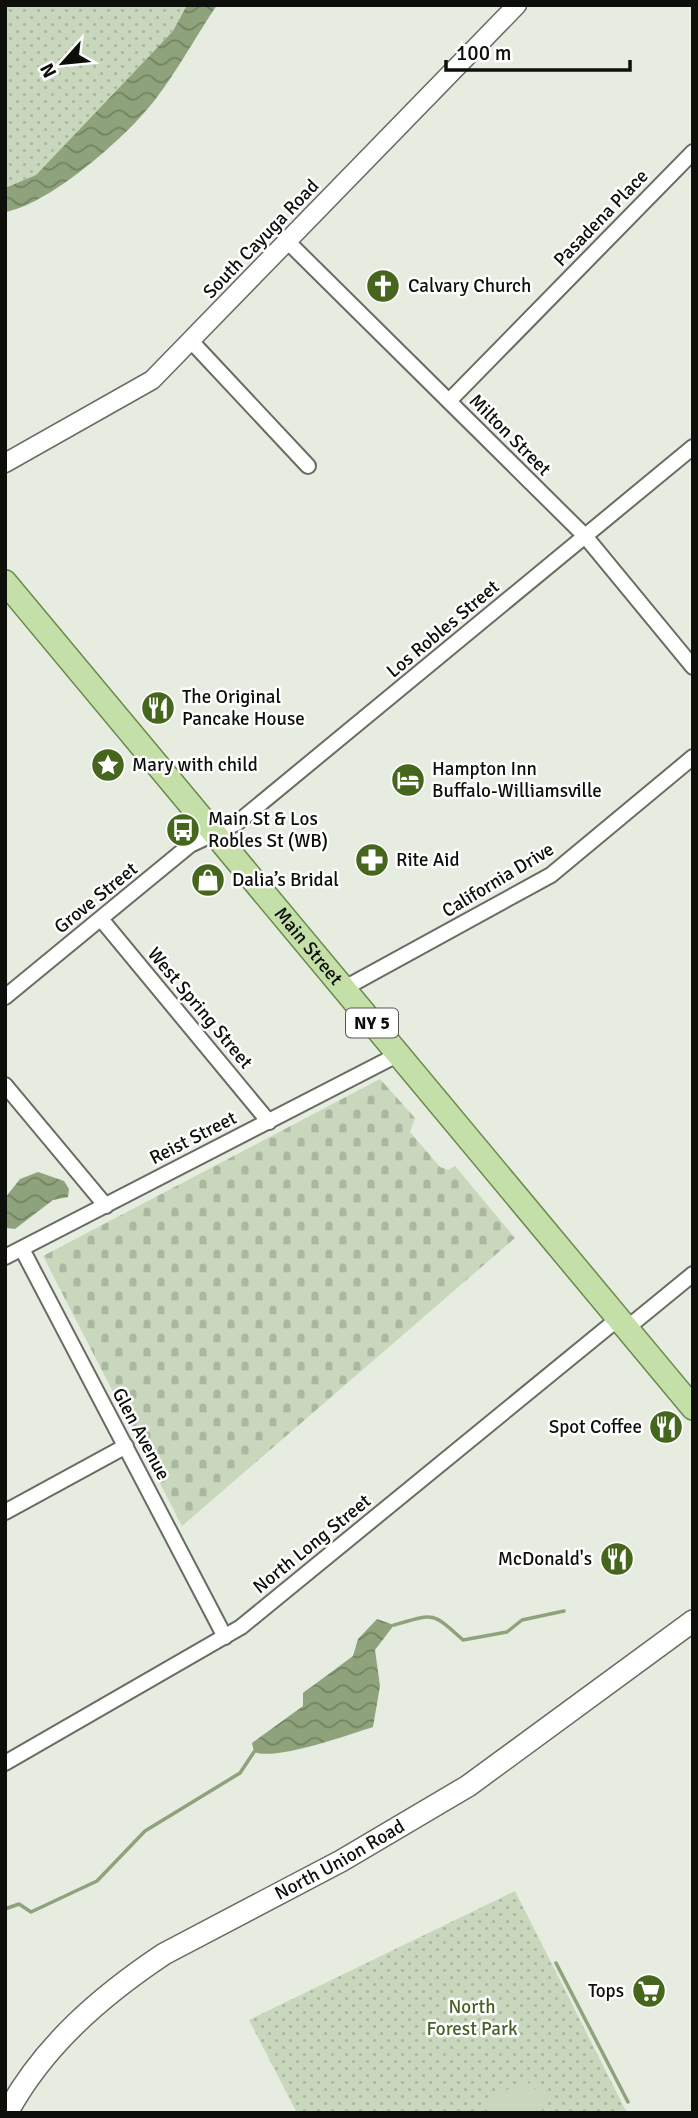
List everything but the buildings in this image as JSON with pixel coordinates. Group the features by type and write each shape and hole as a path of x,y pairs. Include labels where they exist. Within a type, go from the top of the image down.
{"main road":[{"name":"Main Street","path":"5,582 693,1408"},
{"name":"North Union Road","path":"7,2113 34,2069 54,2046 93,2007 136,1972 164,1954 378,1841 468,1786 693,1621"}],"street":[{"name":"South Cayuga Road","path":"5,463 152,380 517,5"},
{"name":"Pasadena Place","path":"449,401 693,152"},
{"name":"Milton Street","path":"288,242 585,536 693,667"},
{"path":"191,341 308,466"},
{"name":"Los Robles Street","path":"213,833 237,823 693,447"},
{"name":"California Drive","path":"343,989 551,875 693,757"},
{"name":"Grove Street","path":"5,997 190,845 213,833"},
{"name":"West Spring Street","path":"101,919 269,1122"},
{"name":"Reist Street","path":"5,1257 399,1054"},
{"path":"5,1085 106,1206"},
{"name":"Glen Avenue","path":"22,1249 225,1637"},
{"name":"North Long Street","path":"5,1763 225,1637 623,1323 693,1274"},
{"path":"5,1512 126,1446"}],"green space":[{"path":"5,5 187,5 173,31 36,175 5,188"},
{"path":"380,1079 415,1118 410,1132 440,1167 448,1170 455,1166 515,1238 182,1526 43,1256"},
{"name":"North Forest Park","path":"515,1891 627,2113 297,2113 249,2020"},
{"path":"527,2080 532,2090 542,2086 549,2100 539,2105 543,2113 488,2113 483,2102"}],"water":[{"path":"187,5 217,5 173,75 144,113 80,172 40,198 5,212 5,188 36,175 173,31"},
{"path":"38,1172 64,1181 69,1189 68,1197 53,1200 15,1229 7,1228 5,1198 20,1179"},
{"path":"377,1619 394,1625 375,1650 380,1686 373,1727 294,1750 264,1754 254,1752 252,1743 303,1706 303,1693 353,1656 358,1639"}],"waterway":[{"path":"394,1625 418,1618 432,1618 445,1624 463,1640 507,1632 522,1620 564,1611"},
{"path":"5,1909 19,1904 31,1912 97,1881 145,1831 240,1773 254,1752"},
{"path":"556,1963 628,2102"}],"place":[{"name":"Calvary Church","path":"383,286"},
{"name":"The Original Pancake House","path":"158,708"},
{"name":"Mary with child","path":"108,765"},
{"name":"Hampton Inn Buffalo-Williamsville","path":"408,780"},
{"name":"Main St & Los Robles St (WB)","path":"183,830"},
{"name":"Rite Aid","path":"372,860"},
{"name":"Dalia’s Bridal","path":"208,880"},
{"name":"Spot Coffee","path":"666,1427"},
{"name":"McDonald's","path":"617,1559"},
{"name":"Tops","path":"649,1991"}]}
